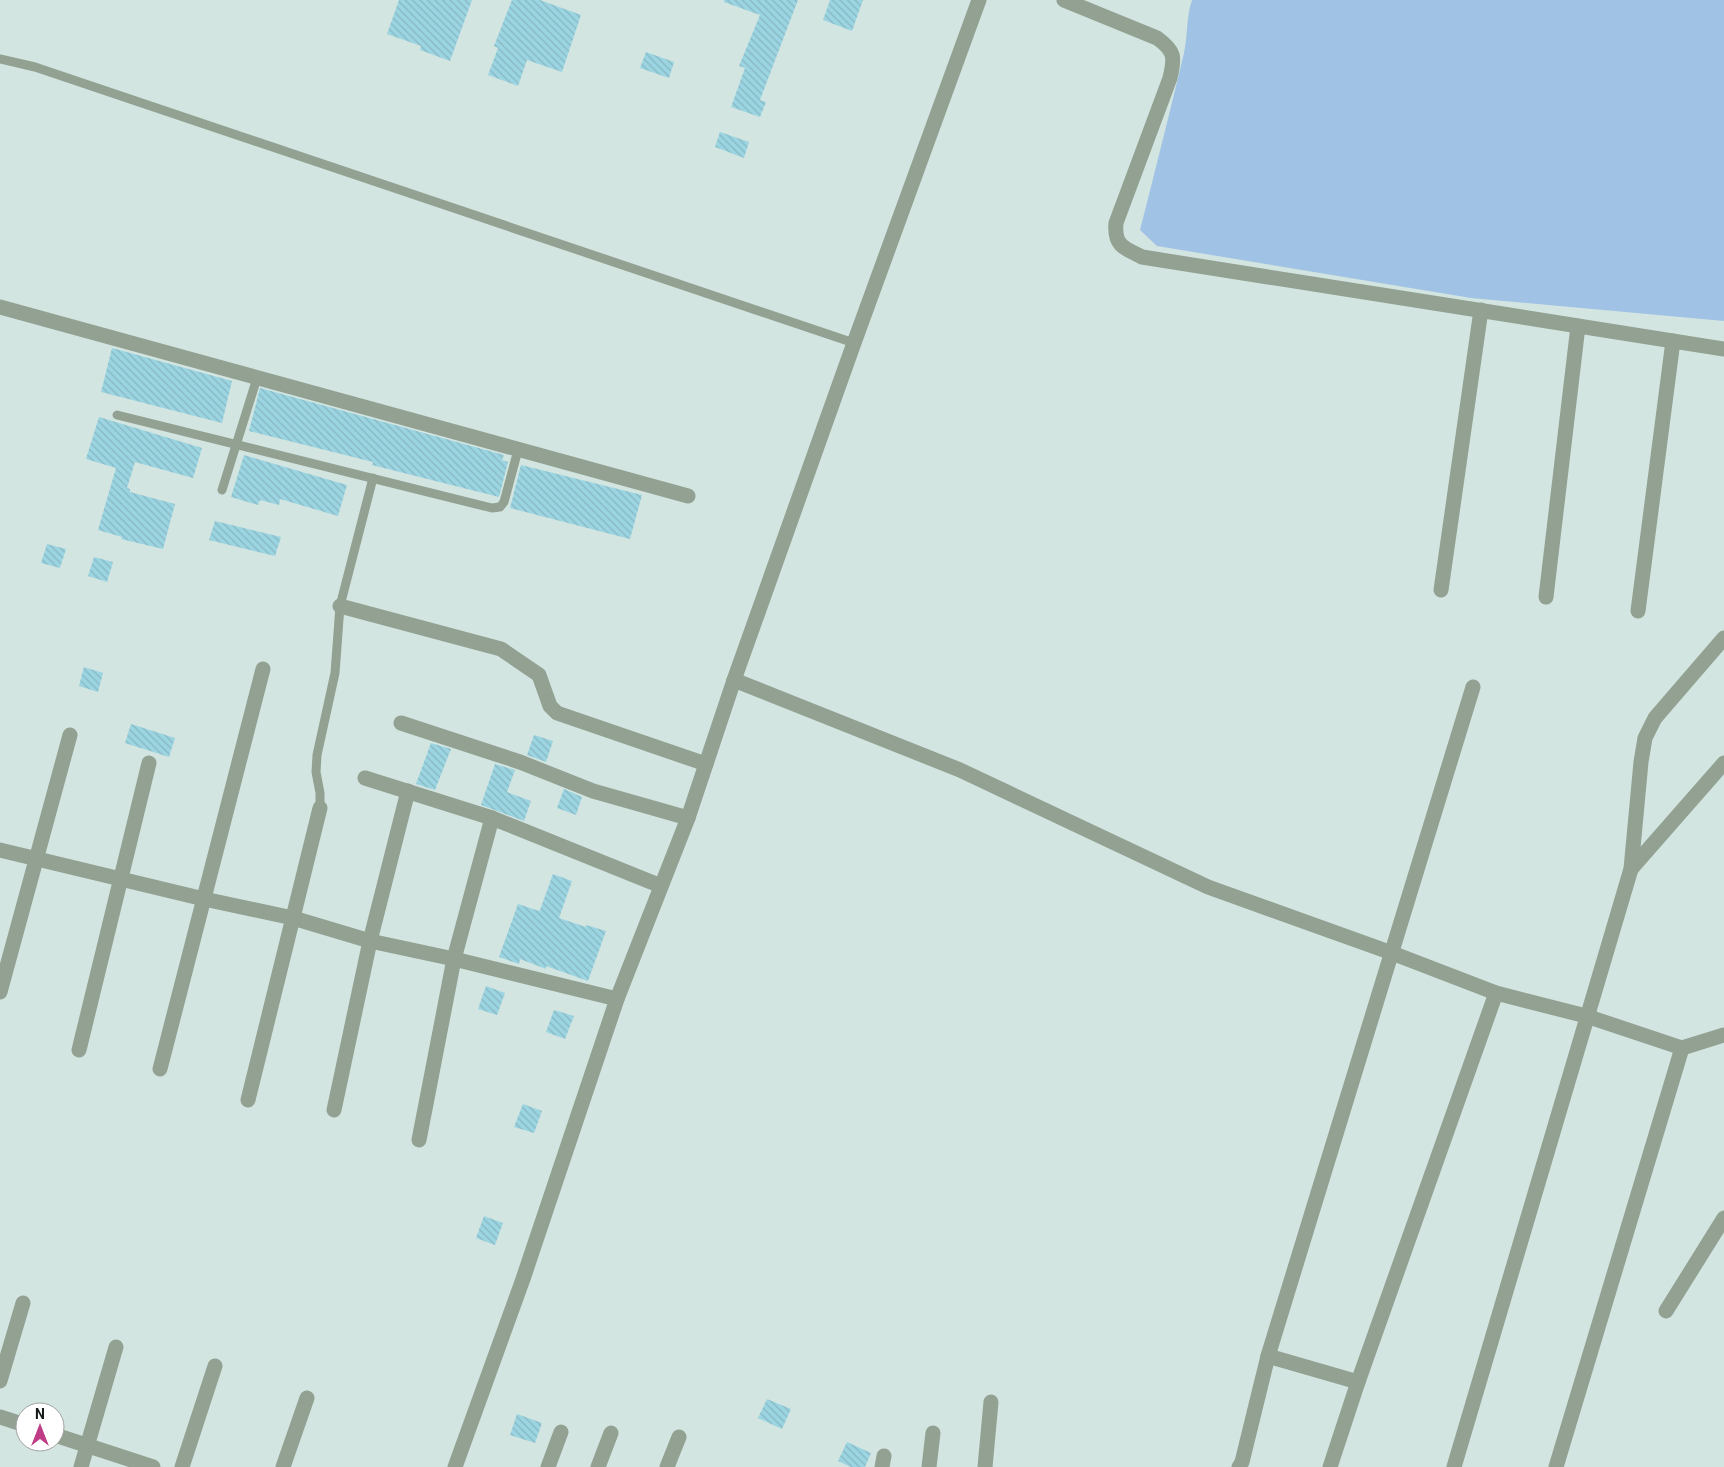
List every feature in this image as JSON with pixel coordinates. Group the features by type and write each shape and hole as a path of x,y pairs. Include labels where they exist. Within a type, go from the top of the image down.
{"street":[{"path":"455,1467 526,1270 617,999 688,818 734,680 979,0"},
{"path":"1064,0 1157,38 1168,46 1174,60 1170,78 1116,223 1115,235 1122,248 1142,257 1724,349"},
{"path":"0,307 688,496"},
{"path":"1441,590 1481,310"},
{"path":"1546,597 1578,326"},
{"path":"1638,611 1673,341"},
{"path":"340,606 500,649 539,675 550,706 557,713 706,764"},
{"path":"1454,1467 1586,1016 1632,869 1641,762 1646,738 1655,718 1724,638"},
{"path":"160,1070 263,669"},
{"path":"734,680 960,770 1208,887 1392,953 1496,993 1586,1016 1682,1048 1724,1035"},
{"path":"1239,1467 1242,1462 1268,1356 1473,687"},
{"path":"401,723 520,762 593,791 688,818"},
{"path":"0,992 70,734"},
{"path":"1632,869 1724,762"},
{"path":"79,1050 149,763"},
{"path":"365,778 492,818 660,886"},
{"path":"334,1110 370,941 408,791"},
{"path":"248,1100 320,808"},
{"path":"419,1140 454,959 492,818"},
{"path":"0,850 204,899 293,918 370,941 454,959 617,999"},
{"path":"1330,1467 1358,1382 1496,993"},
{"path":"1556,1467 1682,1048"},
{"path":"1666,1311 1724,1218"},
{"path":"0,1381 23,1303"},
{"path":"81,1467 116,1347"},
{"path":"1268,1356 1358,1382"},
{"path":"182,1467 214,1366"},
{"path":"283,1467 307,1398"},
{"path":"985,1467 990,1402"},
{"path":"0,1417 15,1422"},
{"path":"548,1467 561,1432"},
{"path":"598,1467 611,1433"},
{"path":"929,1467 932,1433"},
{"path":"667,1467 679,1437"},
{"path":"65,1438 153,1467"}],"lane":[{"path":"0,58 35,67 854,343"},
{"path":"222,490 257,378"},
{"path":"117,415 492,508 500,507 504,502 518,450"},
{"path":"320,808 320,793 316,772 317,755 335,673 340,606 374,478"}],"water":[{"path":"1192,0 1724,0 1724,321 1471,298 1157,246 1140,230 1184,53"}],"building":[{"path":"399,0 472,0 450,61 420,50 421,46 387,34"},
{"path":"512,0 540,0 581,15 562,72 527,60 518,86 488,75 498,48 494,46"},
{"path":"724,0 798,0 760,100 766,102 760,117 731,107 745,68 739,66 760,15 724,2"},
{"path":"830,0 863,0 852,31 823,20"},
{"path":"646,52 674,62 669,78 640,68"},
{"path":"720,132 749,142 744,158 715,147"},
{"path":"112,348 232,381 222,423 101,392"},
{"path":"260,388 504,455 502,460 508,462 499,497 372,465 373,462 249,431"},
{"path":"99,417 202,448 193,478 135,462 127,488 130,489 130,492 175,504 163,549 121,539 122,537 98,530 116,468 86,459"},
{"path":"244,455 347,485 338,516 280,499 279,505 260,500 258,505 231,497"},
{"path":"521,465 642,495 630,539 510,508"},
{"path":"215,521 281,537 275,556 209,540"},
{"path":"47,544 66,549 60,568 41,563"},
{"path":"94,557 113,562 107,582 88,576"},
{"path":"84,667 103,673 98,692 79,686"},
{"path":"131,724 175,738 169,757 125,743"},
{"path":"534,735 553,741 546,762 527,755"},
{"path":"431,743 451,749 435,790 416,784"},
{"path":"495,764 515,770 507,792 531,801 524,821 481,805"},
{"path":"564,789 582,797 576,815 557,808"},
{"path":"553,874 572,881 559,918 606,931 588,981 546,966 546,969 520,959 519,964 499,957 518,904 539,911"},
{"path":"486,986 505,993 497,1015 478,1009"},
{"path":"554,1010 574,1016 565,1039 546,1032"},
{"path":"523,1104 542,1111 534,1133 514,1127"},
{"path":"484,1216 503,1223 495,1245 476,1238"},
{"path":"767,1399 791,1409 782,1429 758,1418"},
{"path":"517,1414 542,1423 535,1443 510,1435"},
{"path":"847,1442 871,1453 865,1467 851,1467 838,1461"}]}
